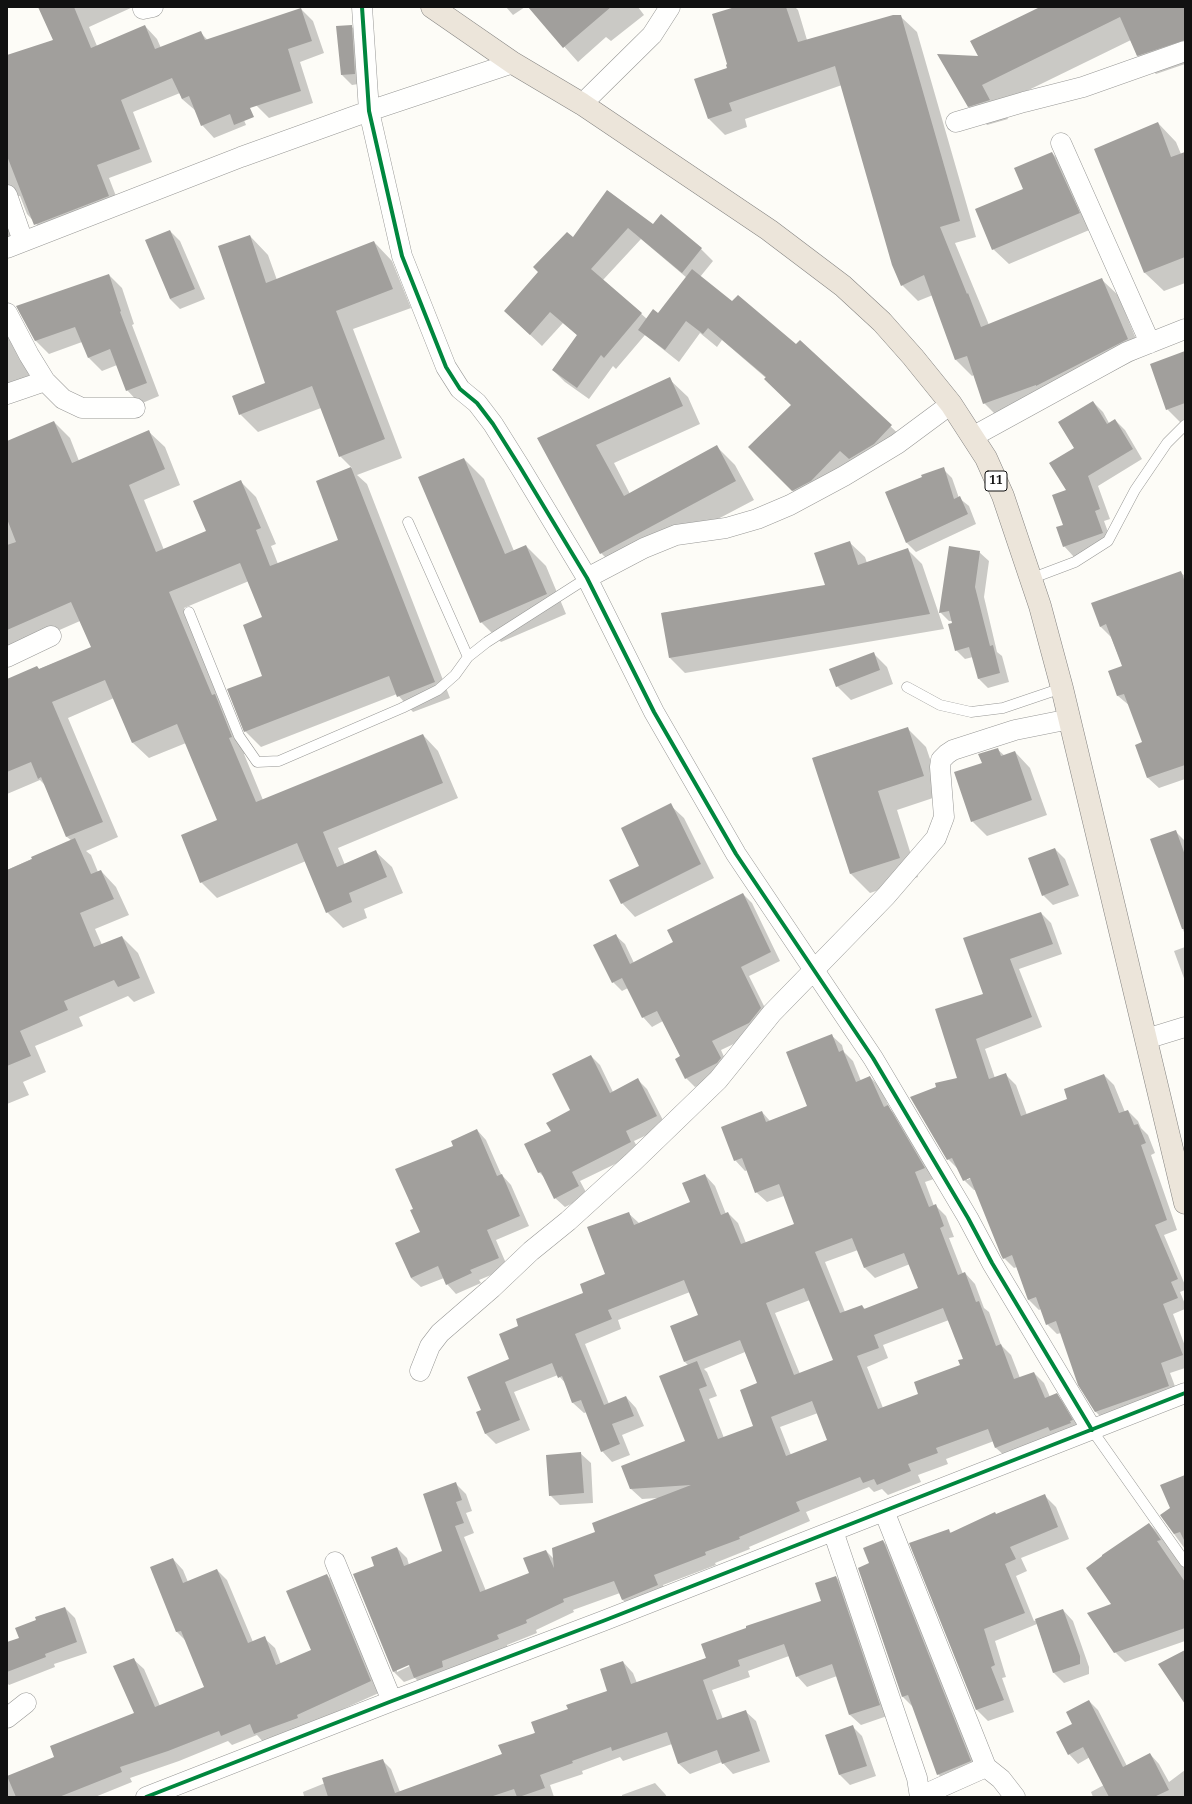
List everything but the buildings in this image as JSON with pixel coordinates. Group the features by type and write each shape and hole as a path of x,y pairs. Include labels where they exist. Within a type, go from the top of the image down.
{"highway":[{"name":"11","path":"432,7 513,63 582,104 769,230 843,286 882,322 951,404 986,458 1003,496 1040,606 1062,688 1185,1203"}],"street":[{"path":"362,7 370,111 402,256 446,367 460,389 477,403 492,424 587,578 654,712 736,854 877,1065 968,1218 992,1263 1092,1430"},
{"path":"582,104 652,35 670,7"},
{"path":"956,122 1024,102 1083,87 1185,51"},
{"path":"7,195 15,244 241,157 370,111 513,63"},
{"path":"1062,143 1150,343"},
{"path":"7,313 29,356 45,380 63,399 82,408 136,408"},
{"path":"972,437 1127,352 1185,329"},
{"path":"7,394 45,380"},
{"path":"587,578 644,548 676,535 726,528 757,519 790,504 844,476 897,444 951,404"},
{"path":"7,657 52,636"},
{"path":"420,1371 430,1346 440,1334 531,1251 568,1221 645,1151 718,1080 772,1013 813,969 886,896 936,838 944,817 940,767 941,760 953,750 1015,730 1070,719"},
{"path":"1146,1039 1185,1027"},
{"path":"146,1797 603,1621 1185,1393"},
{"path":"884,1511 986,1766 1001,1779 1015,1797"},
{"path":"833,1531 917,1778 921,1796 986,1766"},
{"path":"335,1562 392,1701"},
{"path":"7,1718 26,1703"}],"lane":[{"path":"1030,579 1075,562 1108,541 1135,490 1167,443 1185,424"},
{"path":"408,522 468,657"},
{"path":"188,612 239,736 257,762 279,761 402,708 438,690 455,674 468,657 487,642 587,578"},
{"path":"907,687 940,705 971,712 1002,708 1062,688"},
{"path":"1092,1430 1185,1562"}],"cycle path":[{"path":"362,7 369,111 402,256 446,367 460,389 477,403 493,424 520,467 587,578 654,712 736,854 873,1058 968,1218 992,1263 1092,1430"},
{"path":"146,1797 603,1621 1185,1393"}]}
